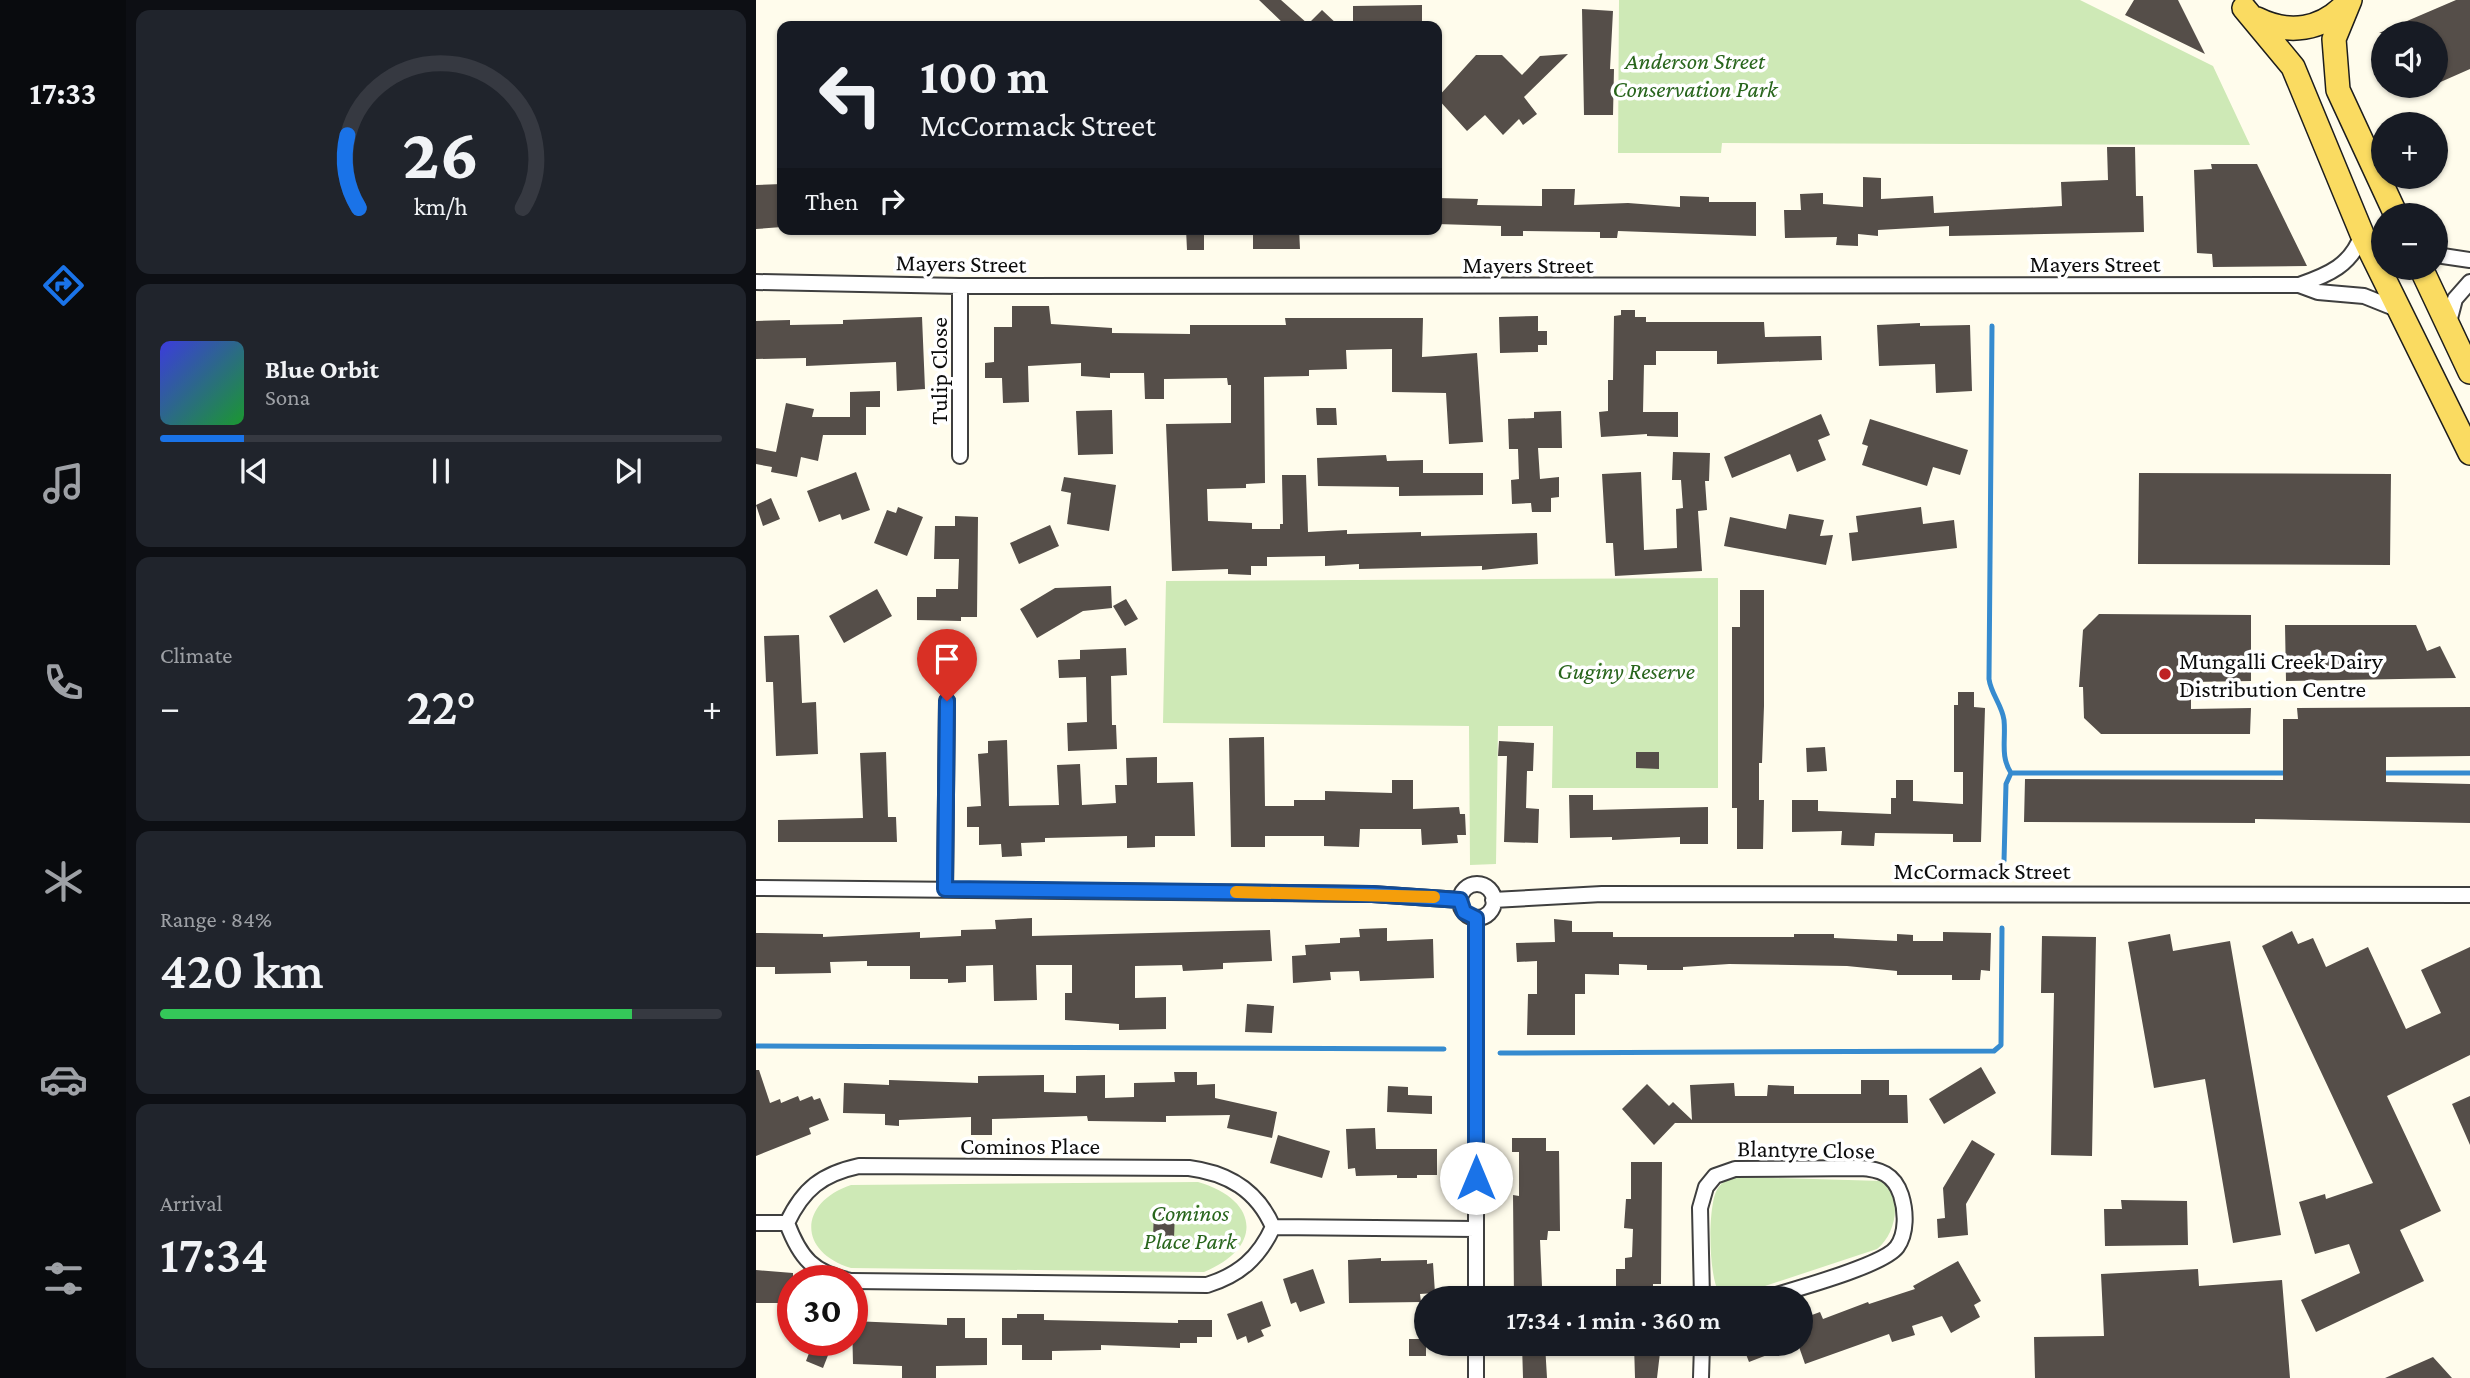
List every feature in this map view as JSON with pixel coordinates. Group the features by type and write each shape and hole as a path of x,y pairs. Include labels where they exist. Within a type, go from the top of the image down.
{"main road":[{"path":"2240,4 2265,23 2299,29 2324,22 2350,0"},
{"path":"2350,0 2334,39 2338,90 2390,203"},
{"path":"2240,4 2293,67 2362,234 2470,453"},
{"path":"2427,280 2470,372"}],"street":[{"name":"Mayers Street","path":"2299,285 2334,272 2352,255 2362,234"},
{"path":"2448,257 2470,260"},
{"name":"Mayers Street","path":"756,282 960,286 2299,285 2318,292 2364,296 2402,311"},
{"path":"2448,326 2455,299 2470,282"},
{"name":"Tulip Close","path":"960,286 960,456"},
{"path":"945,889 947,701"},
{"path":"1477,884 1487,887 1493,900 1489,913 1476,918 1464,912 1460,900 1464,889 1477,884"},
{"path":"756,888 1372,894 1460,900"},
{"name":"McCormack Street","path":"1493,900 1602,894 2470,895"},
{"path":"1476,918 1476,1286"},
{"name":"Cominos Place","path":"787,1223 800,1197 818,1182 838,1171 859,1166 1189,1168 1227,1177 1244,1188 1256,1199 1273,1227"},
{"name":"Blantyre Close","path":"1702,1286 1700,1208 1706,1187 1715,1176 1735,1168 1860,1168 1878,1169 1889,1174 1898,1184 1905,1212 1901,1239 1896,1248 1879,1260 1802,1286"},
{"path":"756,1223 787,1223 797,1250 814,1265"},
{"path":"868,1281 1199,1286 1225,1279 1245,1267 1259,1253 1273,1227 1476,1229"},
{"path":"1476,1356 1476,1378"},
{"path":"1701,1378 1702,1356"}],"green space":[{"name":"Anderson Street Conservation Park","path":"1619,0 2080,0 2213,66 2250,145 1722,143 1721,153 1618,153"},
{"name":"Guginy Reserve","path":"1718,578 1718,788 1552,788 1553,726 1498,726 1496,864 1470,865 1469,726 1163,723 1166,581"},
{"path":"1737,1177 1883,1181 1893,1197 1893,1225 1877,1249 1765,1286 1717,1286 1711,1260 1712,1209 1718,1188"},
{"name":"Cominos Place Park","path":"1198,1182 1233,1200 1242,1211 1246,1224 1245,1237 1237,1250 1224,1262 1204,1272 868,1268 868,1265 844,1265 821,1251 811,1227 821,1203 851,1185"}],"building":[{"path":"1259,0 1281,0 1305,21 1281,21"},
{"path":"2134,0 2178,0 2205,54 2125,15"},
{"path":"2456,0 2470,0 2470,69 2448,79 2448,21 2407,21"},
{"path":"1422,5 1422,21 1353,21 1353,6"},
{"path":"1582,9 1613,11 1610,69 1614,69 1613,115 1584,115"},
{"path":"1322,10 1334,21 1311,21"},
{"path":"1568,54 1524,97 1537,114 1523,125 1519,119 1503,135 1485,115 1467,131 1442,104 1442,92 1476,55 1502,55 1522,75 1540,56"},
{"path":"2107,147 2135,147 2136,196 2143,196 2144,232 1949,236 1949,226 1878,230 1878,236 1858,234 1858,246 1836,245 1837,237 1785,238 1784,210 1801,210 1800,194 1823,193 1823,204 1863,207 1863,177 1881,178 1881,199 1933,196 1934,213 2062,206 2061,182 2108,180"},
{"path":"2211,164 2257,164 2307,266 2213,267 2212,254 2197,253 2194,170 2212,169"},
{"path":"777,184 777,227 756,229 756,185"},
{"path":"1542,189 1575,189 1574,205 1628,203 1680,207 1680,196 1709,197 1709,202 1756,202 1756,236 1618,231 1617,238 1600,238 1600,232 1523,231 1523,236 1501,236 1501,226 1442,224 1442,198 1478,199 1477,205 1542,206"},
{"path":"1186,235 1204,235 1204,250 1187,250"},
{"path":"1253,235 1299,235 1300,249 1253,249"},
{"path":"1012,306 1049,306 1051,324 1112,328 1112,333 1190,334 1190,325 1286,325 1285,318 1423,318 1422,357 1477,353 1483,442 1449,444 1446,393 1392,392 1392,349 1346,350 1347,369 1309,370 1309,376 1264,377 1265,483 1246,484 1246,488 1207,489 1208,521 1252,523 1252,529 1280,529 1280,524 1283,524 1282,475 1306,475 1308,532 1421,532 1421,536 1537,533 1538,564 1482,570 1482,566 1359,569 1359,564 1325,566 1325,556 1267,557 1267,566 1251,566 1251,575 1228,574 1228,569 1172,571 1166,424 1231,423 1231,385 1228,385 1227,378 1164,379 1164,399 1145,399 1144,373 1110,373 1110,378 1081,376 1081,363 1028,366 1029,402 1003,403 1002,378 985,378 985,363 994,362 994,327 1012,327"},
{"path":"1621,310 1635,310 1635,317 1646,317 1646,322 1764,322 1765,337 1821,336 1822,360 1717,364 1717,351 1656,351 1656,365 1644,365 1643,412 1678,412 1678,437 1647,434 1601,437 1599,412 1608,411 1608,380 1613,380 1614,316 1621,315"},
{"path":"1538,316 1538,331 1547,331 1547,345 1538,345 1538,352 1500,353 1499,317"},
{"path":"922,317 925,389 897,391 896,362 806,366 806,358 756,359 756,321 790,320 790,325 843,324 843,320"},
{"path":"1920,323 1920,326 1970,325 1972,391 1936,393 1935,364 1879,366 1877,325"},
{"path":"880,391 880,407 866,407 866,435 823,435 818,461 801,457 797,477 771,472 772,467 756,464 756,448 776,452 786,403 814,409 812,417 850,417 850,392"},
{"path":"1316,408 1336,408 1337,425 1317,425"},
{"path":"1112,410 1113,454 1078,455 1076,411"},
{"path":"1561,411 1562,448 1538,448 1540,479 1559,477 1559,497 1551,498 1551,512 1532,512 1531,503 1512,504 1511,480 1519,479 1518,449 1509,449 1508,419 1534,418 1534,412"},
{"path":"1821,414 1830,435 1818,440 1826,460 1797,472 1790,454 1732,478 1724,457"},
{"path":"1870,419 1968,450 1960,475 1933,467 1927,486 1862,465 1868,446 1862,444"},
{"path":"1673,452 1710,453 1709,481 1705,481 1707,510 1698,511 1702,571 1615,576 1613,543 1606,543 1602,474 1641,472 1644,550 1677,548 1676,509 1683,508 1681,480 1672,480"},
{"path":"1386,455 1387,461 1423,460 1423,473 1483,473 1483,495 1399,496 1399,487 1318,486 1317,458"},
{"path":"856,472 870,510 842,520 840,514 819,522 807,491"},
{"path":"2139,473 2391,474 2390,565 2138,564"},
{"path":"1064,477 1116,485 1109,531 1067,524 1071,493 1061,491"},
{"path":"771,498 780,519 763,526 756,505"},
{"path":"898,507 923,517 907,556 874,543 887,510 896,513"},
{"path":"1921,507 1923,524 1954,520 1957,548 1852,561 1849,533 1858,532 1856,516"},
{"path":"1789,514 1824,520 1820,536 1833,535 1826,565 1724,546 1730,517 1786,529"},
{"path":"955,516 978,517 977,617 961,617 961,621 917,620 917,597 936,597 936,589 958,589 959,559 934,559 935,526 955,526"},
{"path":"1050,525 1059,546 1019,564 1010,543"},
{"path":"1111,586 1112,608 1083,611 1037,638 1020,609 1055,588"},
{"path":"877,589 892,616 844,643 829,616"},
{"path":"1740,590 1764,590 1764,706 1762,763 1759,763 1759,800 1764,800 1763,849 1737,849 1737,808 1732,808 1732,627 1740,627"},
{"path":"1126,599 1138,619 1125,626 1113,606"},
{"name":"Mungalli Creek Dairy Distribution Centre","path":"2099,614 2251,615 2251,681 2191,682 2191,709 2251,708 2250,734 2101,734 2084,718 2083,687 2079,687 2083,630"},
{"path":"2285,625 2416,625 2427,651 2440,646 2456,678 2286,681"},
{"path":"799,635 802,703 816,702 818,754 776,756 773,682 766,682 764,636"},
{"path":"1126,648 1127,675 1111,676 1112,725 1116,725 1117,749 1068,751 1067,723 1087,722 1086,677 1059,678 1058,660 1080,659 1080,650"},
{"path":"1958,692 1974,692 1974,707 1985,708 1981,842 1953,842 1953,834 1875,833 1874,846 1841,845 1842,831 1792,832 1792,800 1818,800 1818,811 1891,814 1891,798 1896,798 1896,780 1913,780 1913,801 1963,804 1963,772 1954,772 1954,705 1958,705"},
{"path":"2470,707 2470,756 2386,757 2386,782 2470,784 2470,823 2255,819 2255,823 2024,822 2025,779 2283,780 2283,719 2298,719 2297,708"},
{"path":"1264,737 1265,806 1294,806 1294,800 1325,800 1325,791 1392,793 1392,780 1413,780 1413,809 1459,807 1460,814 1465,814 1466,835 1457,835 1458,843 1422,845 1421,829 1360,829 1359,847 1324,846 1324,836 1265,836 1265,847 1231,847 1229,738"},
{"path":"1007,740 1009,806 1059,805 1057,765 1080,764 1082,805 1116,803 1115,785 1127,785 1126,758 1157,757 1157,783 1193,782 1195,836 1155,836 1155,847 1127,848 1127,836 1045,838 1045,842 1021,843 1022,856 1002,857 1001,844 979,845 979,827 967,827 967,807 981,806 978,754 988,753 988,741"},
{"path":"1499,741 1534,743 1533,771 1527,771 1526,808 1539,809 1538,843 1504,842 1507,756 1498,756"},
{"path":"1825,747 1827,771 1807,772 1806,748"},
{"path":"886,752 888,817 896,817 897,842 778,842 778,820 863,818 860,753"},
{"path":"1636,752 1659,752 1659,769 1636,768"},
{"path":"1569,795 1593,795 1593,810 1708,807 1708,844 1680,844 1680,837 1612,840 1612,837 1570,838"},
{"path":"1032,918 1032,936 1270,930 1272,961 1223,963 1223,969 1183,971 1182,965 1135,966 1135,998 1166,997 1166,1029 1119,1030 1119,1024 1065,1020 1065,993 1072,993 1072,965 1036,965 1037,1000 994,1001 993,965 966,966 966,982 948,983 948,979 910,979 910,966 867,966 867,961 830,962 831,973 775,974 775,967 756,967 756,933 823,934 823,937 920,932 920,938 961,936 961,930 996,929 995,920"},
{"path":"1554,919 1572,921 1572,932 1613,932 1613,937 1794,937 1794,934 1834,934 1834,938 1897,941 1897,934 1913,935 1913,941 1943,941 1943,932 1991,933 1990,971 1981,970 1980,980 1952,980 1952,975 1897,975 1897,971 1847,966 1729,964 1683,967 1683,970 1647,970 1647,965 1619,964 1619,975 1585,974 1585,994 1575,994 1575,1035 1527,1035 1528,994 1537,994 1537,961 1517,962 1516,943 1555,942"},
{"path":"1387,928 1387,941 1433,939 1434,978 1360,981 1359,971 1330,972 1331,980 1293,983 1292,956 1306,955 1305,945 1340,943 1340,938 1360,937 1359,929"},
{"path":"2292,931 2298,944 2313,938 2326,967 2368,947 2406,1029 2441,1013 2421,970 2470,947 2470,1055 2387,1096 2441,1211 2400,1230 2424,1281 2316,1332 2301,1300 2360,1273 2349,1244 2315,1254 2299,1202 2325,1194 2326,1199 2373,1183 2262,946"},
{"path":"2170,934 2173,951 2230,941 2281,1235 2233,1243 2205,1079 2154,1088 2128,942"},
{"path":"2042,936 2096,937 2092,1156 2051,1155 2054,993 2041,993"},
{"path":"1247,1004 1274,1006 1272,1033 1245,1032"},
{"path":"1981,1067 1996,1093 1944,1124 1929,1099"},
{"path":"756,1070 759,1070 770,1103 780,1099 781,1103 798,1096 800,1101 812,1096 814,1100 820,1098 829,1120 809,1128 811,1134 756,1156"},
{"path":"1174,1072 1197,1072 1197,1085 1215,1084 1215,1098 1277,1112 1272,1138 1227,1128 1230,1115 1166,1116 1166,1122 1088,1121 1087,1116 992,1119 992,1135 971,1135 971,1117 899,1120 899,1126 885,1125 885,1114 843,1113 844,1083 889,1085 889,1080 978,1083 978,1076 1044,1075 1044,1092 1076,1093 1076,1076 1105,1075 1105,1098 1134,1097 1134,1083 1175,1082"},
{"path":"1861,1080 1889,1080 1889,1095 1907,1095 1908,1123 1675,1123 1654,1145 1622,1109 1647,1084 1669,1106 1673,1102 1692,1120 1690,1085 1734,1083 1735,1096 1767,1096 1768,1085 1794,1086 1794,1094 1861,1094"},
{"path":"1388,1086 1408,1087 1408,1095 1432,1096 1432,1114 1387,1112"},
{"path":"2470,1096 2470,1145 2452,1104"},
{"path":"1375,1128 1376,1149 1437,1149 1437,1175 1417,1175 1417,1178 1397,1178 1397,1175 1356,1176 1355,1168 1348,1169 1346,1129"},
{"path":"1278,1135 1330,1151 1322,1178 1270,1163"},
{"path":"1512,1138 1546,1138 1546,1151 1559,1151 1560,1231 1548,1231 1547,1240 1540,1240 1542,1286 1514,1286 1513,1195 1519,1196 1519,1152 1512,1152"},
{"path":"1972,1140 1995,1154 1966,1204 1968,1235 1938,1238 1937,1219 1945,1218 1943,1188"},
{"path":"1631,1162 1662,1162 1661,1284 1616,1286 1616,1269 1625,1269 1625,1258 1632,1257 1633,1229 1624,1228 1626,1199 1631,1199"},
{"path":"2121,1200 2187,1201 2188,1245 2105,1246 2104,1209 2122,1209"},
{"path":"1154,1210 1175,1211 1174,1238 1153,1238"},
{"path":"1348,1260 1427,1260 1427,1264 1433,1263 1435,1286 1414,1286 1414,1302 1349,1303"},
{"path":"1958,1261 1981,1301 1974,1305 1980,1317 1951,1333 1942,1316 1912,1326 1915,1335 1892,1342 1889,1334 1805,1364 1802,1356 1813,1356 1813,1315 1820,1312 1823,1319 1868,1302 1869,1304 1915,1289 1913,1286"},
{"path":"1313,1269 1325,1303 1300,1312 1296,1302 1291,1304 1283,1279"},
{"path":"2198,1269 2199,1286 2282,1280 2290,1378 2035,1378 2034,1337 2104,1336 2101,1274"},
{"path":"756,1270 777,1272 777,1303 756,1303"},
{"path":"1262,1301 1271,1326 1261,1330 1264,1336 1248,1343 1246,1336 1237,1340 1227,1314"},
{"path":"1017,1314 1044,1314 1044,1320 1178,1323 1178,1320 1212,1320 1212,1337 1197,1337 1197,1343 1180,1343 1180,1348 1101,1345 1101,1350 1052,1351 1052,1360 1022,1360 1022,1345 1002,1345 1002,1318 1017,1318"},
{"path":"947,1318 965,1318 965,1338 987,1338 987,1365 936,1366 936,1378 902,1378 902,1366 853,1364 853,1356 868,1356 868,1322 947,1325"},
{"path":"1409,1339 1414,1339 1414,1356 1409,1356"},
{"path":"808,1356 828,1356 823,1368 806,1361"},
{"path":"1522,1356 1546,1356 1547,1378 1523,1378"},
{"path":"1634,1356 1660,1356 1657,1378 1635,1378"},
{"path":"1747,1356 1765,1356 1749,1362"},
{"path":"2433,1357 2452,1378 2385,1378"}],"waterway":[{"path":"1992,326 1989,679 2003,715 2004,754 2011,773 2006,784 2004,861"},
{"path":"2011,773 2288,773"},
{"path":"2382,773 2470,773"},
{"path":"1500,1053 1994,1051 2001,1045 2002,928"},
{"path":"756,1046 1444,1049"}],"slow traffic":[{"path":"1236,892 1434,897"}],"place":[{"name":"Mungalli Creek Dairy Distribution Centre","path":"2165,674"}],"route":[{"path":"947,701 945,889 1372,894 1460,900 1464,912 1476,918 1476,1178"}]}
